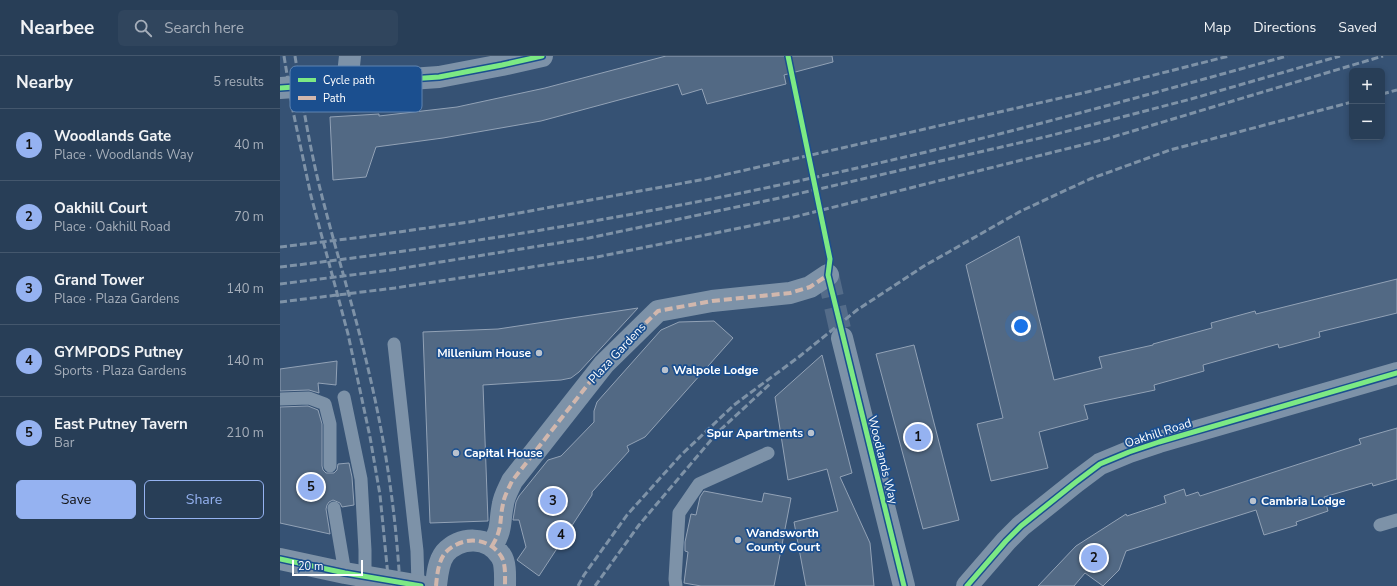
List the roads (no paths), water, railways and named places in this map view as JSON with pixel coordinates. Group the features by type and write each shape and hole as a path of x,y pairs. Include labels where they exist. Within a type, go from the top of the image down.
{"highway":[{"path":"280,559 355,575 419,586"}],"street":[{"path":"349,66 350,56"},
{"path":"422,78 440,77 542,56"},
{"path":"280,88 290,87"},
{"name":"Plaza Gardens","path":"492,546 498,536 501,525 503,503 512,481 604,364 658,311 712,302 790,294 810,287 828,275"},
{"name":"Woodlands Way","path":"842,338 904,586"},
{"name":"Oakhill Road","path":"967,586 1021,526 1053,499 1100,464 1158,442 1397,373"},
{"path":"436,586 439,567 445,554 458,543 468,540 480,541 492,546 502,557 505,568 505,586"}],"lane":[{"path":"394,344 417,550 419,586"},
{"path":"344,397 361,479 365,550 355,575"},
{"path":"280,399 309,398 325,404 330,424 330,466"},
{"path":"676,586 678,512 699,484 768,453"},
{"path":"334,508 355,575"},
{"path":"1380,525 1397,520"}],"tunnel":[{"path":"828,275 842,338"}],"railway":[{"path":"284,56 290,93"},
{"path":"295,56 297,66"},
{"path":"280,247 469,222 706,179 1087,92 1229,56"},
{"path":"280,267 501,237 648,211 793,182 919,154 1025,127 1130,100 1287,56"},
{"path":"280,284 391,270 589,238 784,197 1045,137 1191,99 1340,56"},
{"path":"280,302 395,288 597,257 794,217 1106,139 1383,56"},
{"path":"1385,93 1397,90"},
{"path":"578,586 584,575 627,515 680,456 734,405 800,356 857,310 924,266 1021,211 1090,179 1170,150 1349,103"},
{"path":"293,112 311,196 348,334 370,437 380,495 389,586"},
{"path":"304,112 319,186 354,312 376,403 390,481 400,586"},
{"path":"595,586 639,525 717,433 771,383"}],"place":[{"name":"Millenium House","path":"539,353"},
{"name":"Walpole Lodge","path":"665,370"},
{"name":"Spur Apartments","path":"811,433"},
{"name":"Woodlands Gate","path":"918,437"},
{"name":"Capital House","path":"456,453"},
{"name":"East Putney Tavern","path":"311,487"},
{"name":"Grand Tower","path":"553,501"},
{"name":"Cambria Lodge","path":"1253,501"},
{"name":"GYMPODS Putney","path":"561,535"},
{"name":"Wandsworth County Court","path":"738,540"},
{"name":"Oakhill Court","path":"1094,558"}]}
